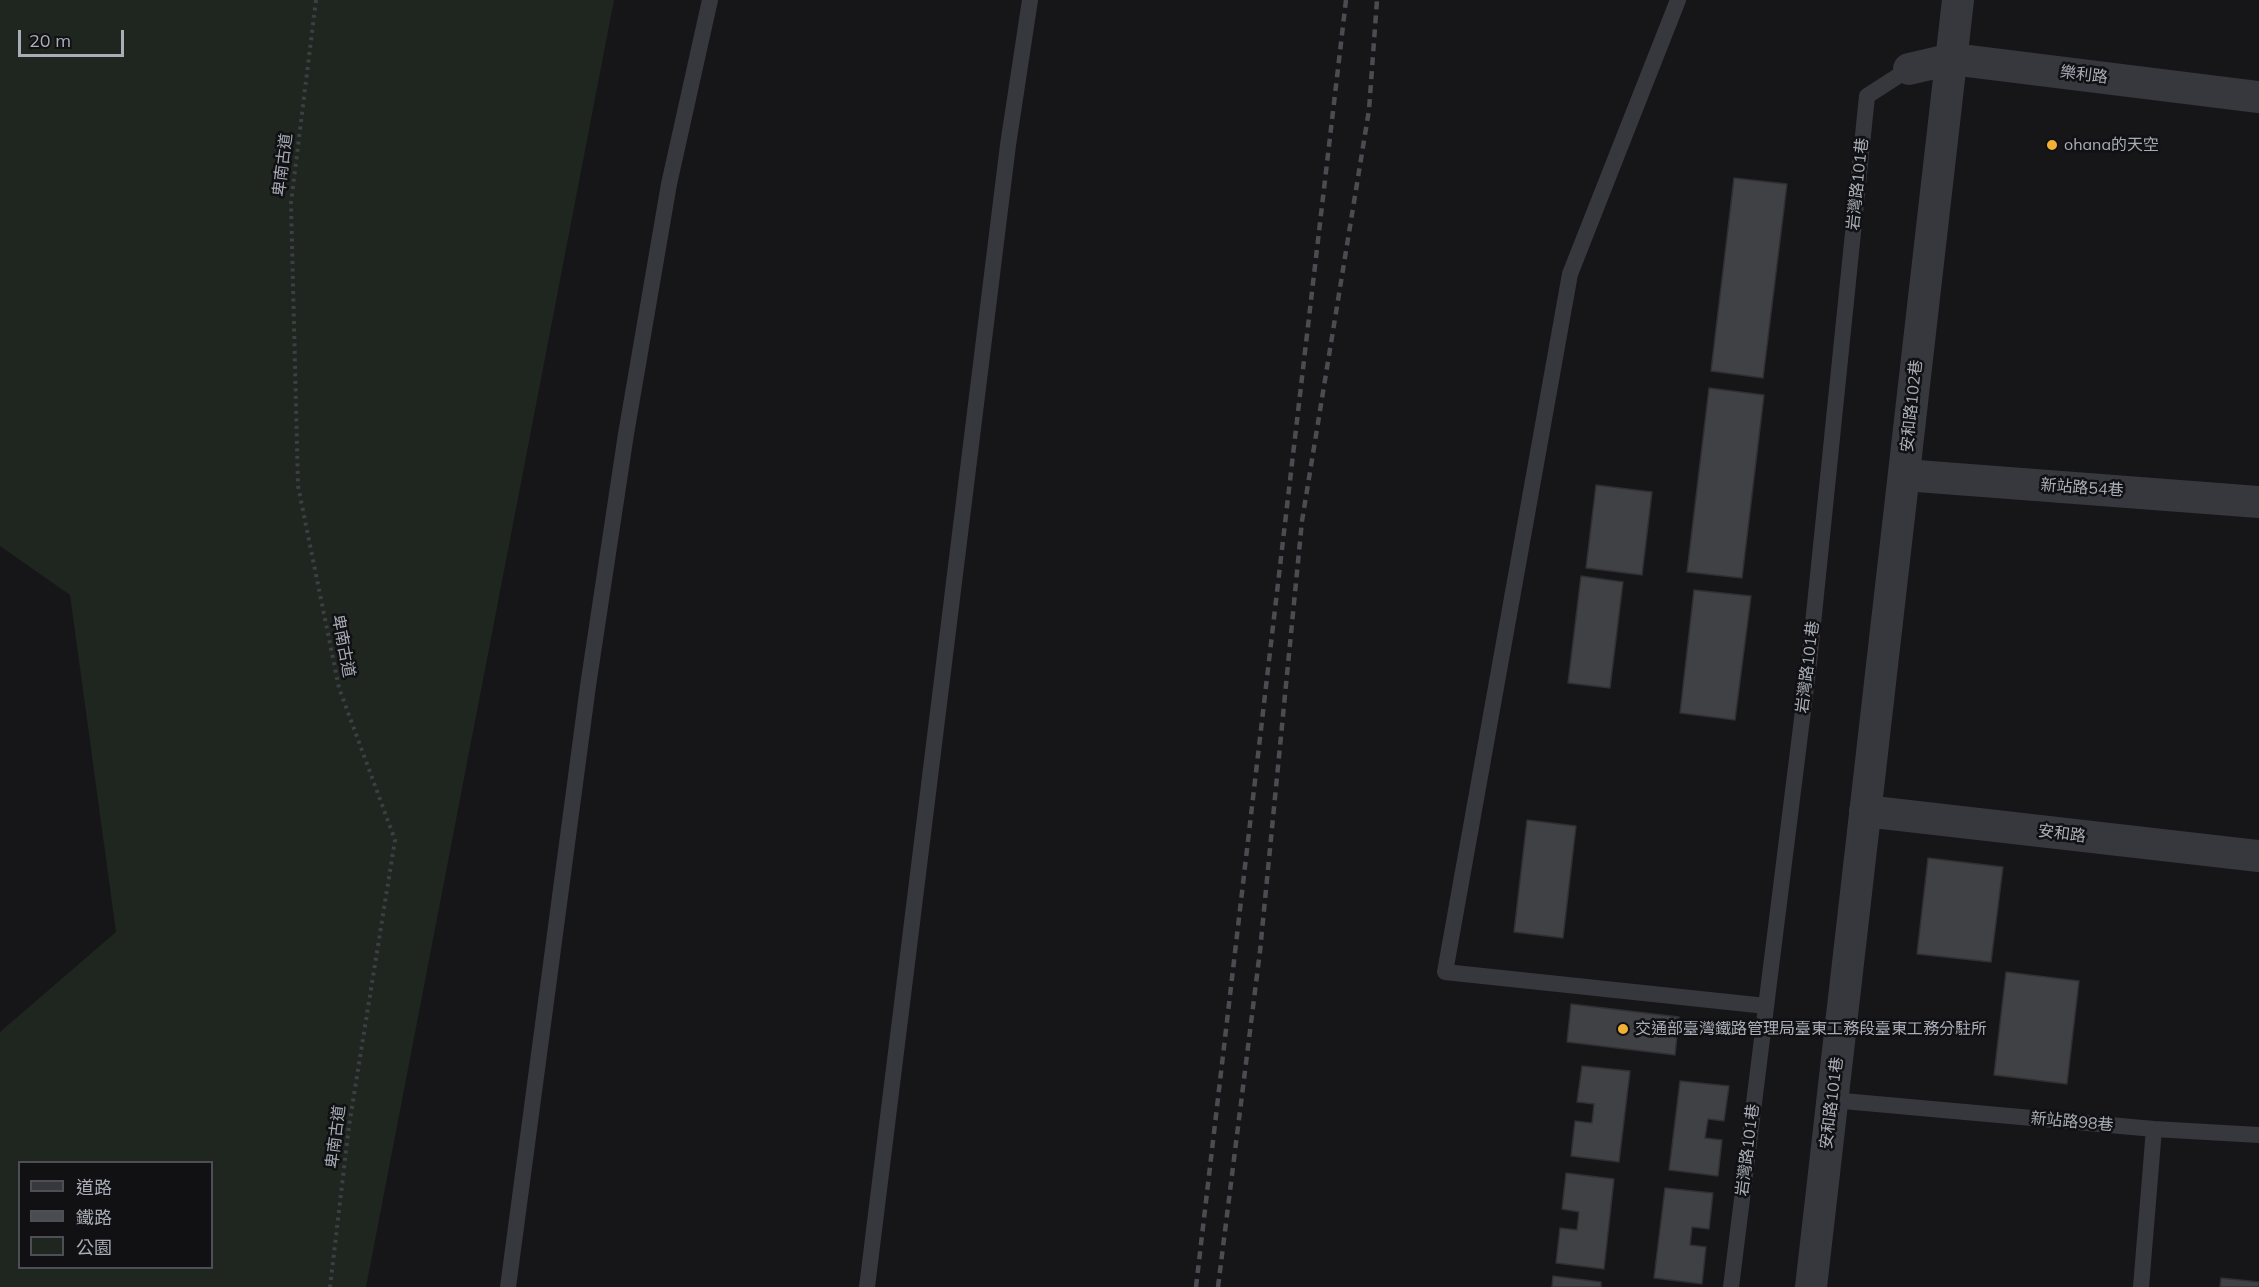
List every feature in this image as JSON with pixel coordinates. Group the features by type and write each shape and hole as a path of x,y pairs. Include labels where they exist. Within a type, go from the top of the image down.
{"street":[{"name":"安和路102巷","path":"1865,812 1958,0"},
{"name":"樂利路","path":"1909,69 1952,59 2259,97"},
{"name":"新站路54巷","path":"1904,475 2259,502"},
{"name":"安和路","path":"1865,812 2259,856"},
{"name":"安和路101巷","path":"1811,1287 1865,812"}],"lane":[{"path":"508,1287 586,698 626,434 669,184 710,0"},
{"path":"867,1287 1008,145 1030,0"},
{"path":"1678,0 1570,274 1446,972 1766,1006"},
{"name":"岩灣路101巷","path":"1731,1287 1809,663 1867,96 1909,69"},
{"name":"新站路98巷","path":"1832,1100 2154,1129 2259,1135"},
{"path":"2141,1287 2154,1129"}],"path":[{"name":"卑南古道","path":"316,0 291,203 298,486 339,688 395,840 349,1126 330,1287"}],"green space":[{"path":"0,0 614,0 366,1287 0,1287 0,1032 116,932 70,595 0,546"}],"building":[{"path":"1734,178 1787,184 1763,378 1711,371"},
{"path":"1709,388 1764,395 1742,578 1687,572"},
{"path":"1596,485 1652,492 1642,575 1586,568"},
{"path":"1581,576 1623,582 1610,688 1568,683"},
{"path":"1694,590 1751,596 1735,720 1680,713"},
{"path":"1527,820 1576,826 1563,938 1514,932"},
{"path":"1928,858 2003,867 1991,962 1917,954"},
{"path":"2006,972 2079,981 2067,1084 1994,1075"},
{"name":"交通部臺灣鐵路管理局臺東工務段臺東工務分駐所","path":"1571,1004 1679,1017 1675,1055 1567,1042"},
{"path":"1582,1066 1630,1071 1619,1162 1571,1156 1575,1121 1592,1123 1594,1104 1577,1102"},
{"path":"1680,1081 1729,1086 1724,1121 1708,1119 1705,1138 1722,1140 1718,1176 1669,1170"},
{"path":"1566,1173 1614,1179 1604,1269 1556,1263 1560,1228 1577,1230 1579,1212 1562,1209"},
{"path":"1665,1188 1713,1193 1709,1229 1692,1227 1690,1245 1706,1247 1702,1284 1654,1278"},
{"path":"1553,1276 1601,1282 1601,1287 1552,1287"},
{"path":"2221,1278 2259,1282 2259,1287 2220,1287"}],"railway":[{"path":"1196,1287 1346,0"},
{"path":"1218,1287 1260,951 1302,521 1369,110 1377,0"}],"place":[{"name":"ohana的天空","path":"2052,145"},
{"name":"交通部臺灣鐵路管理局臺東工務段臺東工務分駐所","path":"1623,1029"}]}
